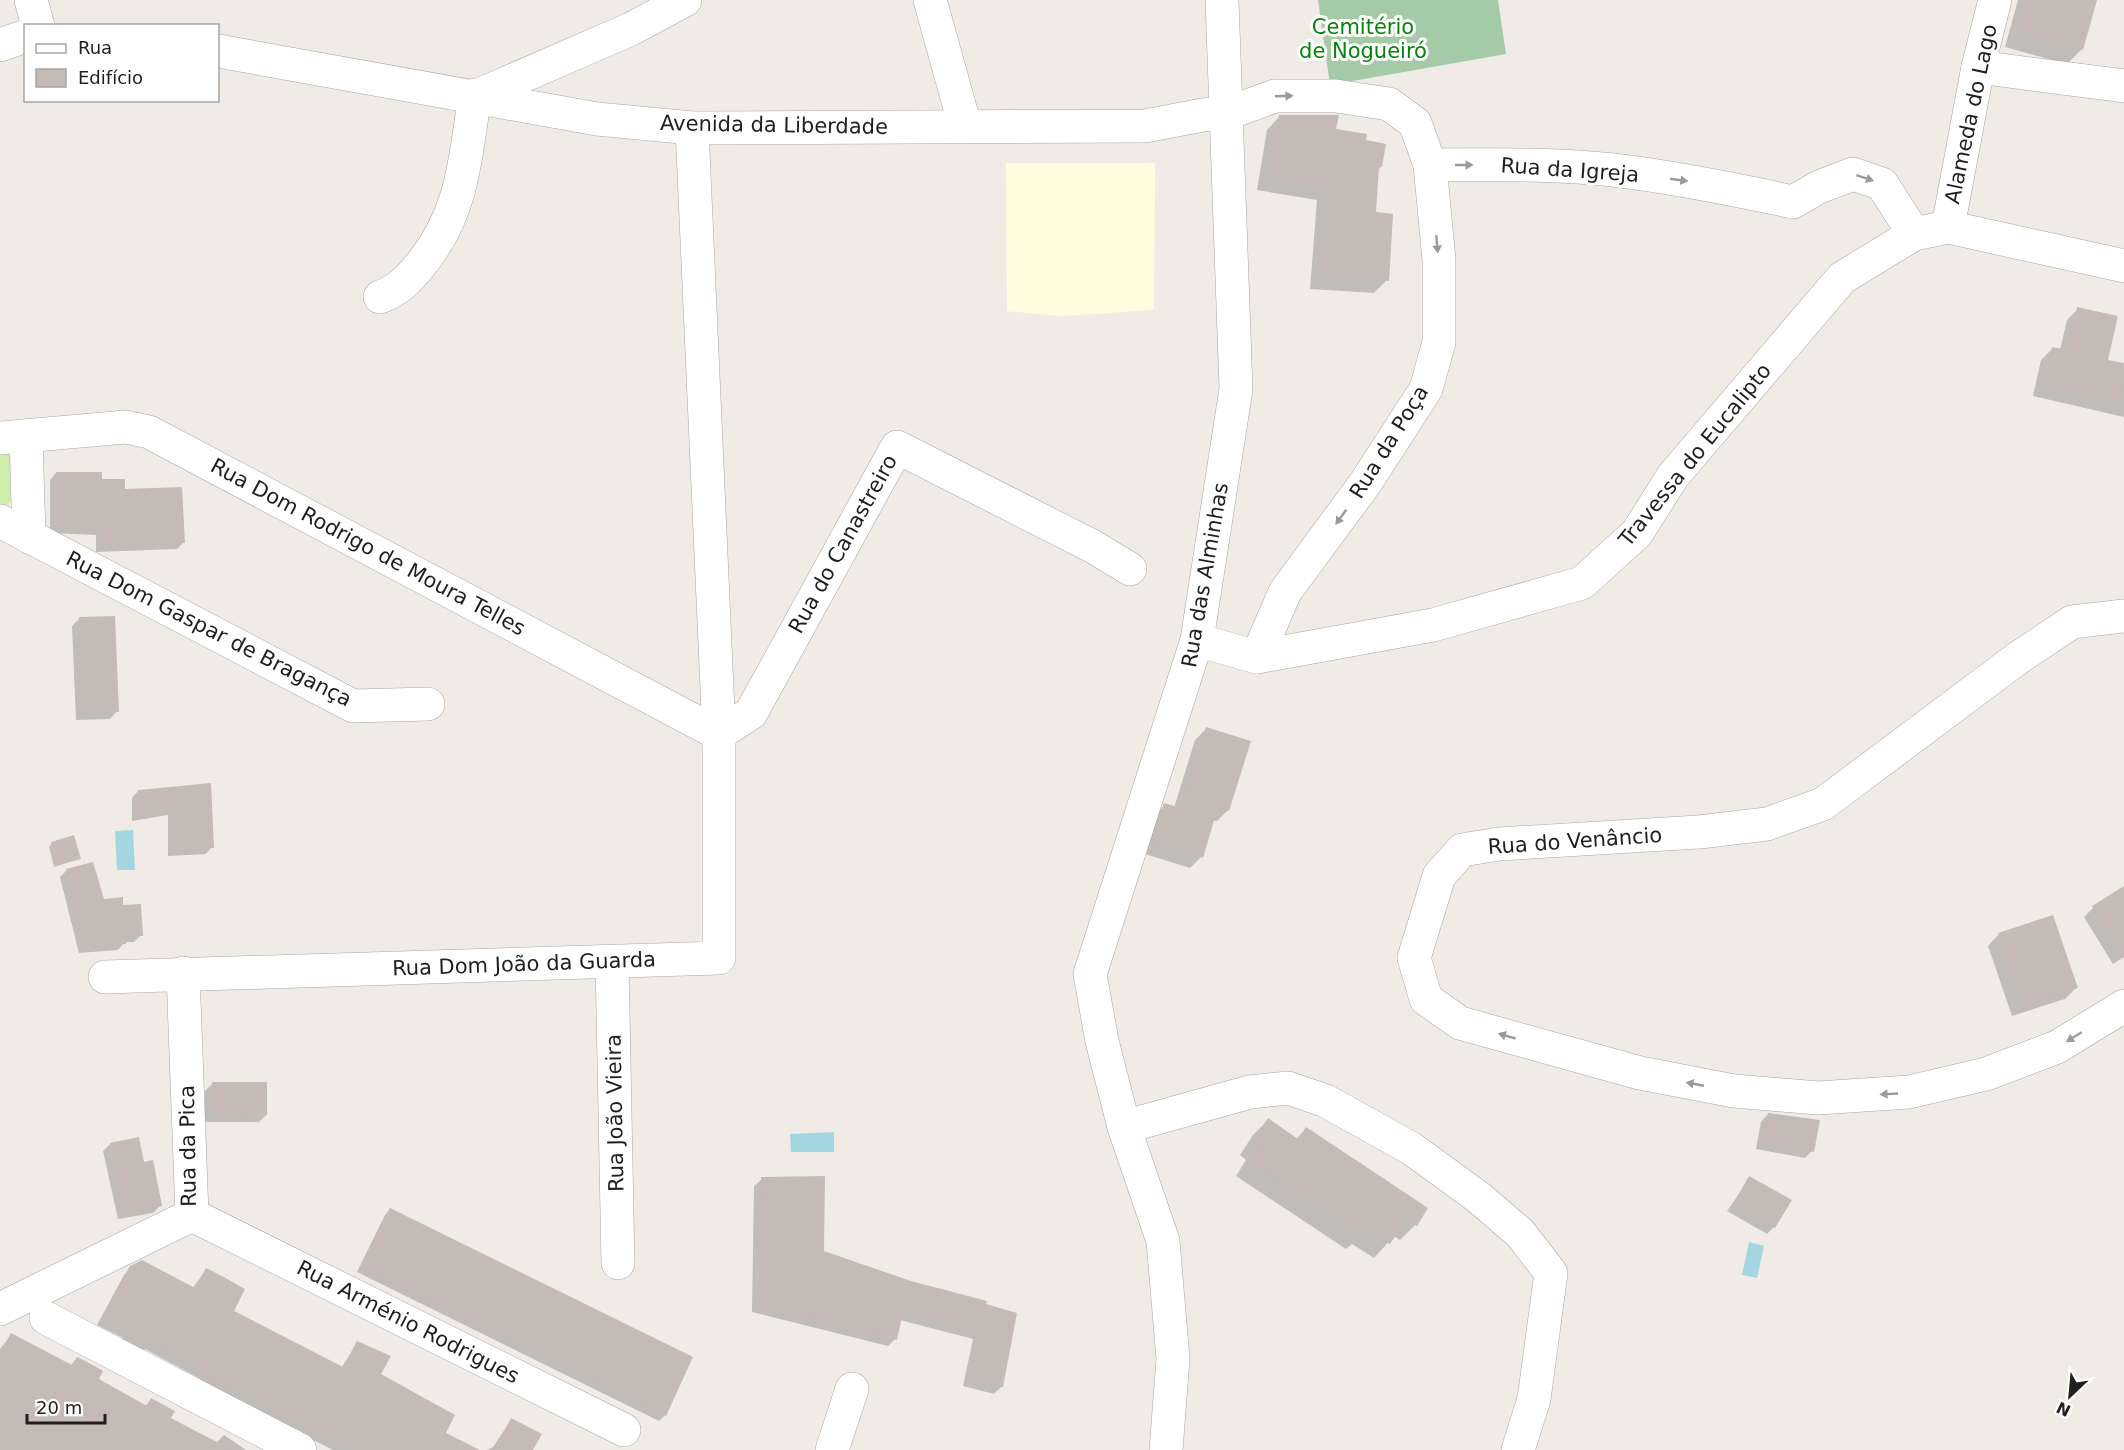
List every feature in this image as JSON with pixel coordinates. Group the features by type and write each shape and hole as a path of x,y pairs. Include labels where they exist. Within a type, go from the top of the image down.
{"street":[{"path":"31,0 37,24"},
{"path":"380,297 402,285 413,273 450,219 460,186 477,95 631,29 685,0"},
{"path":"930,0 965,126"},
{"name":"Rua das Alminhas","path":"1166,1450 1173,1359 1163,1240 1124,1126 1101,1041 1090,974 1197,640 1236,389 1228,113 1222,0"},
{"name":"Alameda do Lago","path":"1948,227 1978,67 1995,0"},
{"path":"0,45 24,37"},
{"name":"Avenida da Liberdade","path":"219,51 597,118 692,128 1145,126 1203,115 1228,113"},
{"path":"1978,67 2124,86"},
{"path":"1228,113 1275,96 1336,96 1389,105 1415,123 1430,165"},
{"path":"692,128 719,734"},
{"name":"Rua da Igreja","path":"1430,165 1521,164 1612,170 1713,185 1793,202 1818,187 1853,174 1882,184 1914,234"},
{"name":"Rua da Poça","path":"1257,657 1285,592 1366,482 1426,389 1439,342 1439,260 1430,165"},
{"path":"1948,227 2124,266"},
{"name":"Travessa do Eucalipto","path":"1197,640 1257,657 1433,625 1582,583 1637,533 1673,476 1842,278 1914,234 1948,227"},
{"name":"Rua Dom Rodrigo de Moura Telles","path":"13,437 126,427 150,432 719,734"},
{"path":"13,437 29,537"},
{"name":"Rua do Canastreiro","path":"719,734 751,713 897,447 1092,546 1130,569"},
{"name":"Rua Dom Gaspar de Bragança","path":"0,521 353,706 428,704"},
{"name":"Rua do Venâncio","path":"2124,616 2072,622 2018,658 1823,804 1790,816 1767,824 1699,832 1499,844 1462,850 1439,876 1414,958 1426,999 1460,1023 1640,1073 1734,1091 1818,1098 1909,1092 1986,1074 2057,1047 2124,1006"},
{"name":"Rua Dom João da Guarda","path":"105,977 719,958 719,734"},
{"name":"Rua João Vieira","path":"612,962 618,1263"},
{"name":"Rua da Pica","path":"0,1309 192,1215 183,973"},
{"path":"1124,1126 1250,1092 1288,1088 1326,1101 1412,1149 1478,1197 1520,1233 1551,1273 1534,1399 1518,1450"},
{"name":"Rua Arménio Rodrigues","path":"192,1215 624,1430"},
{"path":"46,1318 300,1450"},
{"path":"832,1450 852,1389"}],"shaded area":[{"path":"1006,163 1155,163 1154,310 1061,316 1007,311"}],"green space":[{"name":"Cemitério de Nogueiró","path":"1318,0 1498,0 1506,54 1330,85"},
{"path":"0,447 11,451 14,499 5,506 0,506"}],"water":[{"path":"133,830 135,870 117,870 115,831"},
{"path":"834,1132 834,1152 791,1152 790,1134"},
{"path":"1749,1242 1764,1246 1757,1278 1742,1275"}],"building":[{"path":"2028,0 2097,0 2083,50 2019,33"},
{"path":"1279,115 1339,115 1336,129 1367,134 1366,140 1386,144 1382,167 1379,167 1376,212 1393,214 1389,281 1323,276 1329,187 1269,177"},
{"path":"2077,307 2118,316 2108,360 2124,363 2124,384 2120,403 2043,385 2052,347 2068,350"},
{"path":"56,472 102,472 102,479 125,479 125,489 182,487 185,543 102,546 102,529 56,528"},
{"path":"115,616 119,712 83,713 79,617"},
{"path":"1206,727 1251,741 1229,811 1218,807 1203,858 1152,842 1164,803 1181,808"},
{"path":"211,783 214,848 174,850 174,810 138,815 138,790"},
{"path":"74,835 81,859 57,865 51,842"},
{"path":"93,862 104,899 123,897 123,905 141,904 143,936 126,936 126,944 85,947 66,869"},
{"path":"2124,886 2124,957 2092,906"},
{"path":"2053,915 2078,988 2024,1006 1998,933"},
{"path":"212,1082 267,1082 267,1115 212,1116"},
{"path":"1768,1113 1820,1120 1814,1152 1762,1142"},
{"path":"1268,1118 1298,1139 1306,1127 1428,1208 1417,1226 1406,1220 1390,1244 1366,1229 1362,1235 1250,1161 1260,1145 1254,1140"},
{"path":"139,1137 144,1162 153,1160 162,1206 125,1213 110,1143"},
{"path":"825,1176 824,1251 911,1281 987,1301 986,1304 1017,1313 1003,1387 970,1379 980,1332 903,1312 897,1340 759,1305 761,1177"},
{"path":"1749,1176 1792,1200 1775,1228 1733,1204"},
{"path":"390,1208 693,1357 666,1416 361,1267"},
{"path":"142,1260 195,1288 206,1268 222,1276 245,1289 234,1311 343,1367 357,1341 391,1356 381,1374 455,1415 446,1433 480,1450 356,1450 226,1385 224,1389 200,1377 203,1370 151,1341 147,1349 125,1338 129,1330 103,1317 130,1266"},
{"path":"11,1333 72,1365 77,1357 91,1364 103,1371 99,1379 147,1406 151,1398 175,1411 171,1418 232,1450 0,1450 0,1353"},
{"path":"511,1418 542,1434 533,1450 494,1450"}]}
